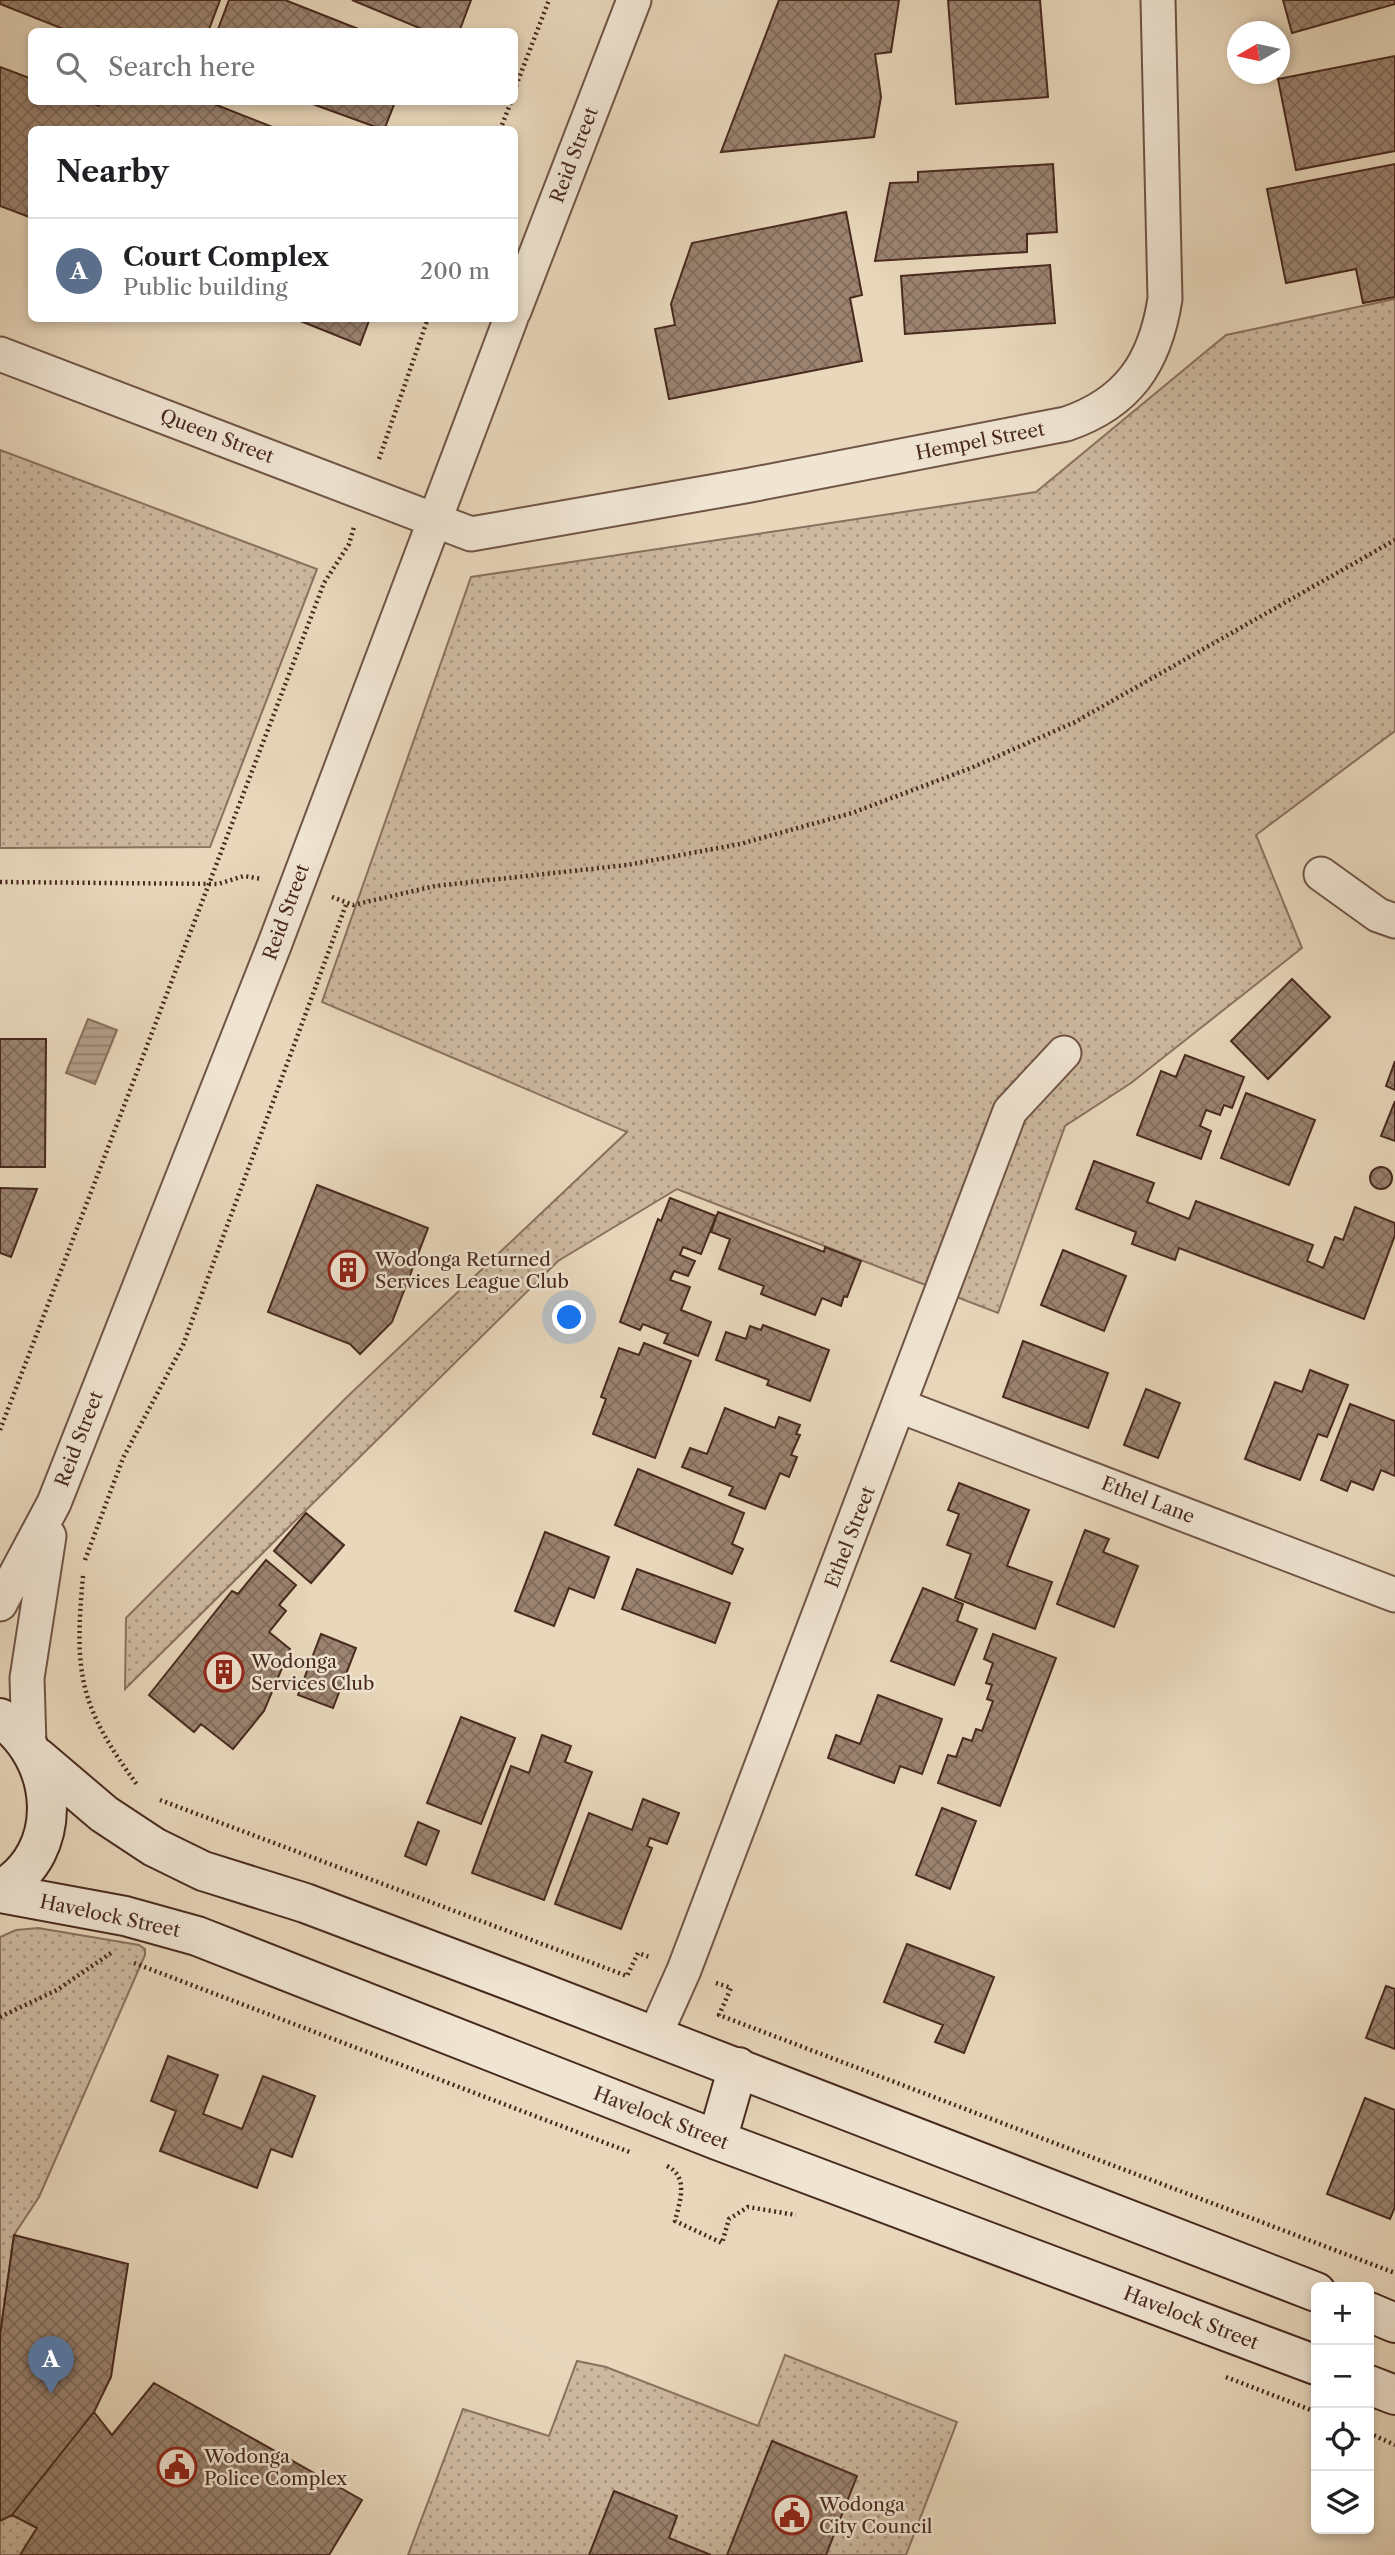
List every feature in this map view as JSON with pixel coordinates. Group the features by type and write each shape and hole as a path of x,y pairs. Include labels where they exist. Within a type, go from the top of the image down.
{"street":[{"name":"Reid Street","path":"518,300 634,0"},
{"name":"Hempel Street","path":"434,518 471,534 745,486 1066,424 1096,414 1116,400 1150,354 1161,324 1164,299 1158,0"},
{"name":"Reid Street","path":"0,1604 54,1503 274,946 509,322"},
{"name":"Queen Street","path":"0,354 434,518"},
{"path":"1321,874 1378,915 1395,922"},
{"name":"Ethel Street","path":"654,2035 684,1969 1010,1111 1064,1053"},
{"name":"Ethel Lane","path":"900,1406 1395,1595"},
{"name":"Reid Street","path":"33,1751 27,1678 54,1503"},
{"path":"0,1718 104,1814 176,1859 229,1881 305,1903 654,2035 1311,2290"},
{"path":"0,1892 16,1879 31,1861 46,1827 47,1791 33,1751"},
{"name":"Havelock Street","path":"0,1892 125,1916 197,1936 717,2140 1311,2363"},
{"path":"717,2140 738,2067"},
{"path":"1374,2314 1395,2323"},
{"path":"1374,2387 1395,2395"}],"path":[{"path":"518,81 549,0"},
{"path":"502,126 510,105"},
{"path":"0,1430 324,583 349,544 366,492 395,421 404,383 427,322"},
{"path":"485,880 627,865 740,844 852,813 918,789 1031,743 1123,697 1395,541"},
{"path":"0,882 170,882"},
{"path":"143,1790 102,1730 83,1689 78,1650 85,1561 123,1458 183,1345 347,902"},
{"path":"155,1798 627,1976 638,1953 684,1969 731,1989 719,2015 1395,2273"},
{"path":"110,1954 641,2156"},
{"path":"654,2161 676,2171 681,2179 675,2221 722,2244 729,2219 748,2207 810,2217"},
{"path":"1214,2372 1311,2411"},
{"path":"1374,2435 1395,2445"}],"shaded area":[{"path":"1395,299 1395,731 1256,835 1302,948 1131,1083 1065,1126 998,1313 677,1189 558,1261 125,1689 126,1618 348,1396 627,1132 322,1002 471,577 1036,492 1226,335"},
{"path":"0,450 317,569 210,847 0,848"},
{"path":"88,1019 117,1030 95,1084 66,1073"},
{"path":"38,1928 139,1945 145,1949 145,1955 39,2197 14,2235 0,2335 0,1937 16,1930"},
{"path":"785,2355 957,2422 906,2555 408,2555 463,2409 549,2436 577,2361 606,2367 758,2426"},
{"path":"12,2515 37,2528 20,2555 0,2555 0,2521"}],"building":[{"path":"0,0 220,0 210,28 61,28 0,4"},
{"path":"229,0 285,0 356,28 218,28"},
{"path":"352,0 471,0 460,28 419,28"},
{"path":"779,0 899,0 891,52 875,54 881,97 874,137 721,152"},
{"path":"948,0 1040,0 1048,97 956,104"},
{"path":"1283,0 1395,0 1395,4 1292,33"},
{"path":"1395,56 1395,151 1296,170 1279,84 1290,84 1290,77"},
{"path":"0,67 28,78 28,105 217,105 270,126 28,126 28,216 0,206"},
{"path":"315,105 394,105 386,126 373,126"},
{"path":"1053,164 1057,232 1027,234 1027,252 875,261 890,183 918,182 918,172"},
{"path":"1395,164 1395,297 1363,303 1356,269 1286,283 1267,189"},
{"path":"846,212 862,295 850,298 862,361 669,399 655,329 675,325 671,304 692,243"},
{"path":"1050,265 1055,323 905,334 901,276"},
{"path":"303,322 369,322 360,345"},
{"path":"1292,979 1330,1017 1268,1079 1231,1041"},
{"path":"0,1039 46,1039 45,1167 0,1167"},
{"path":"1185,1055 1244,1077 1232,1108 1224,1105 1220,1115 1206,1110 1200,1126 1211,1131 1201,1159 1137,1135 1161,1071 1176,1077"},
{"path":"1395,1061 1395,1090 1386,1086"},
{"path":"1246,1093 1315,1120 1289,1185 1221,1158"},
{"path":"1395,1101 1395,1141 1381,1136"},
{"path":"1094,1161 1154,1183 1147,1202 1189,1219 1196,1201 1313,1245 1307,1261 1323,1268 1335,1237 1343,1240 1355,1207 1395,1223 1395,1235 1364,1319 1179,1248 1175,1260 1132,1244 1136,1232 1076,1209"},
{"path":"1381,1167 1389,1170 1392,1178 1389,1186 1381,1189 1373,1186 1370,1178 1373,1170"},
{"name":"Wodonga Returned Services League Club","path":"317,1185 428,1228 392,1322 360,1354 350,1344 268,1312"},
{"path":"0,1188 37,1189 11,1257 0,1253"},
{"path":"670,1198 716,1216 701,1254 683,1247 680,1255 695,1261 688,1276 674,1271 670,1280 690,1287 681,1310 711,1322 698,1356 664,1343 668,1334 643,1324 640,1330 620,1322 658,1219 661,1221"},
{"path":"718,1212 824,1252 825,1247 861,1261 841,1306 822,1298 815,1315 761,1294 764,1286 719,1269 730,1239 711,1232"},
{"path":"1063,1250 1126,1276 1104,1331 1041,1305"},
{"path":"763,1325 829,1350 810,1401 767,1385 769,1380 716,1360 726,1332 746,1339 750,1326 761,1330"},
{"path":"1023,1341 1108,1373 1088,1428 1003,1397"},
{"path":"644,1343 691,1361 655,1458 593,1434 606,1399 601,1397 619,1348 639,1355"},
{"path":"1310,1370 1348,1385 1327,1437 1318,1434 1300,1480 1245,1459 1275,1382 1302,1392"},
{"path":"1146,1389 1180,1403 1158,1458 1124,1445"},
{"path":"1350,1404 1395,1421 1395,1476 1381,1470 1373,1490 1351,1481 1347,1491 1321,1480"},
{"path":"725,1408 775,1428 779,1417 800,1425 796,1434 800,1435 791,1455 797,1457 789,1477 780,1473 765,1509 729,1495 733,1487 682,1467 690,1448 707,1454"},
{"path":"638,1469 744,1513 732,1544 743,1549 732,1574 615,1525"},
{"path":"959,1483 1029,1510 1007,1566 1052,1582 1035,1629 955,1598 971,1554 947,1545 959,1514 948,1510"},
{"path":"306,1513 344,1545 311,1583 274,1551"},
{"path":"1085,1530 1109,1539 1103,1552 1138,1566 1114,1627 1057,1604"},
{"path":"545,1532 609,1557 594,1598 569,1588 554,1626 515,1611"},
{"name":"Wodonga Services Club","path":"266,1560 296,1585 279,1605 286,1611 269,1632 290,1649 264,1711 233,1749 201,1724 194,1732 149,1695 232,1591 238,1594"},
{"path":"637,1569 730,1603 715,1643 622,1609"},
{"path":"923,1588 963,1604 957,1621 977,1629 954,1685 891,1661"},
{"path":"321,1634 356,1648 333,1708 298,1695"},
{"path":"993,1634 1056,1658 1000,1806 938,1783 948,1755 956,1757 963,1738 972,1741 976,1729 982,1731 993,1701 987,1699 992,1685 986,1683 993,1663 984,1659"},
{"path":"878,1695 942,1719 922,1774 900,1766 894,1783 828,1758 836,1735 860,1744"},
{"path":"461,1717 515,1738 481,1824 427,1803"},
{"path":"542,1735 571,1746 565,1762 592,1772 544,1900 472,1873 511,1766 529,1773"},
{"path":"643,1799 679,1813 667,1844 650,1838 647,1846 652,1848 621,1929 555,1904 589,1813 632,1830"},
{"path":"942,1808 976,1821 950,1889 916,1875"},
{"path":"418,1822 439,1831 426,1865 405,1856"},
{"path":"907,1944 994,1977 964,2053 935,2042 943,2025 884,2002"},
{"path":"1386,1986 1395,1989 1395,2049 1366,2038"},
{"path":"168,2056 218,2075 203,2114 242,2129 263,2076 315,2096 292,2157 271,2149 257,2188 160,2151 176,2111 151,2101"},
{"path":"1365,2098 1395,2110 1395,2207 1390,2219 1327,2194"},
{"path":"14,2235 128,2264 111,2377 94,2412 12,2515 0,2521 0,2335"},
{"name":"Wodonga Police Complex","path":"154,2383 362,2500 329,2555 20,2555 37,2528 12,2515 94,2412 112,2435"},
{"name":"Wodonga City Council","path":"772,2441 857,2476 826,2555 727,2555"},
{"path":"614,2491 677,2516 669,2538 711,2555 589,2555"}],"place":[{"name":"Wodonga Returned Services League Club","path":"348,1270"},
{"name":"Wodonga Services Club","path":"224,1672"},
{"name":"Court Complex","path":"51,2394"},
{"name":"Wodonga Police Complex","path":"177,2467"},
{"name":"Wodonga City Council","path":"792,2515"}]}
